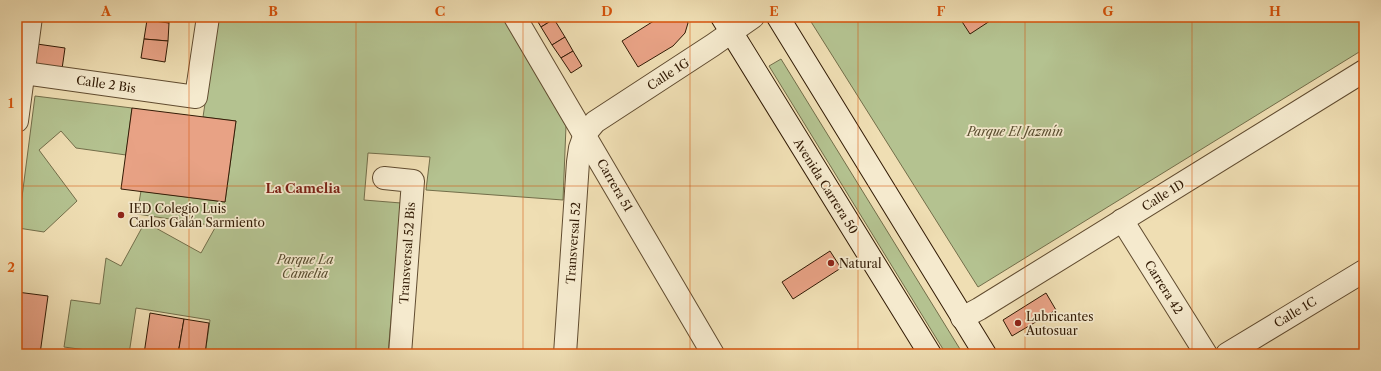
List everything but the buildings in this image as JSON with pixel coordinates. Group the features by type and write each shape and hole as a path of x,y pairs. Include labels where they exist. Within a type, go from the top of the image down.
{"street":[{"path":"17,121 20,73 32,17"},
{"name":"Calle 2 Bis","path":"20,73 196,97 208,17"},
{"name":"Carrera 51","path":"515,17 713,354"},
{"name":"Calle 1G","path":"585,134 595,122 727,25 753,17"},
{"path":"778,17 984,354"},
{"name":"Avenida Carrera 50","path":"727,25 930,354"},
{"name":"Calle 1D","path":"962,318 980,309 1364,71"},
{"name":"Transversal 52","path":"565,354 578,162 580,148 585,134"},
{"name":"Transversal 52 Bis","path":"384,178 413,180 400,354"},
{"name":"Carrera 42","path":"1122,220 1206,354"},
{"name":"Calle 1C","path":"1227,354 1364,271"}],"green space":[{"name":"Parque La Camelia","path":"218,17 503,17 566,126 563,200 426,190 430,157 368,153 364,200 401,203 388,354 205,354 210,320 136,308 129,354 115,354 64,347 71,300 100,304 106,258 121,266 145,222 201,253 216,226 137,214 141,191 225,202 236,121 203,117"},
{"name":"Parque El Jazmín","path":"808,17 1364,17 1364,49 978,287"},
{"path":"781,59 963,354 946,354 769,66"},
{"path":"35,96 132,108 126,155 76,148 61,131 39,150 77,201 44,232 18,228"}],"place":[{"name":"IED Colegio Luis Carlos Galán Sarmiento","path":"121,215"},
{"name":"Natural","path":"831,263"},
{"name":"Lubricantes Autosuar","path":"1018,323"}],"district":[{"name":"La Camelia","path":"303,188"}]}
